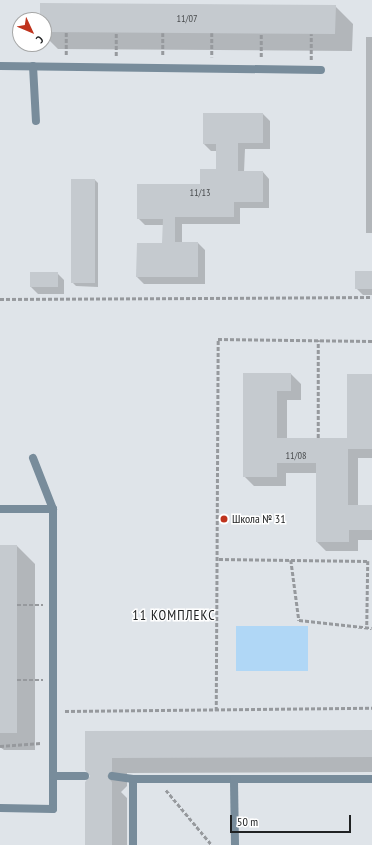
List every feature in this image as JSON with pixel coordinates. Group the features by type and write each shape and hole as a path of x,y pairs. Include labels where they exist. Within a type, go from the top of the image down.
{"lane":[{"path":"0,66 320,70"},
{"path":"33,66 36,120"},
{"path":"0,808 53,809 53,509 33,458"},
{"path":"0,509 53,509"},
{"path":"53,776 85,776"},
{"path":"112,776 157,779 372,779"},
{"path":"133,778 133,845"},
{"path":"234,779 235,845"}],"path":[{"path":"66,32 66,67"},
{"path":"116,32 116,67"},
{"path":"163,33 163,68"},
{"path":"212,33 212,68"},
{"path":"261,34 261,69"},
{"path":"311,34 311,70"},
{"path":"0,299 372,297"},
{"path":"216,712 219,559 218,339 372,341"},
{"path":"318,340 318,438"},
{"path":"219,559 368,561 367,628"},
{"path":"291,560 299,620 372,628"},
{"path":"17,605 53,604"},
{"path":"17,680 52,680"},
{"path":"52,711 216,712 372,708"},
{"path":"0,746 53,742"},
{"path":"157,779 212,845"}],"shaded area":[{"path":"236,626 308,626 308,671 236,671"}],"building":[{"path":"40,3 336,5 335,34 52,32 52,12 40,12"},
{"path":"203,113 263,113 263,143 238,143 238,171 263,171 263,202 234,202 234,217 175,217 175,242 198,242 198,277 136,277 137,243 162,243 163,219 137,219 137,184 200,184 200,169 216,169 216,144 203,144"},
{"path":"71,179 95,179 95,283 71,283"},
{"path":"355,271 372,271 372,289 355,289"},
{"path":"30,272 58,272 58,287 30,287"},
{"path":"243,373 291,373 291,391 277,391 277,438 347,438 347,374 372,374 372,449 348,449 348,505 372,505 372,530 349,530 349,542 316,542 316,463 277,463 277,477 243,477"},
{"path":"0,545 17,545 17,733 0,733"},
{"path":"372,730 372,757 112,758 112,771 107,776 112,782 112,845 85,845 85,782 90,776 85,770 85,731"}],"place":[{"name":"Школа № 31","path":"224,519"}],"district":[{"name":"11 КОМПЛЕКС","path":"174,615"}]}
